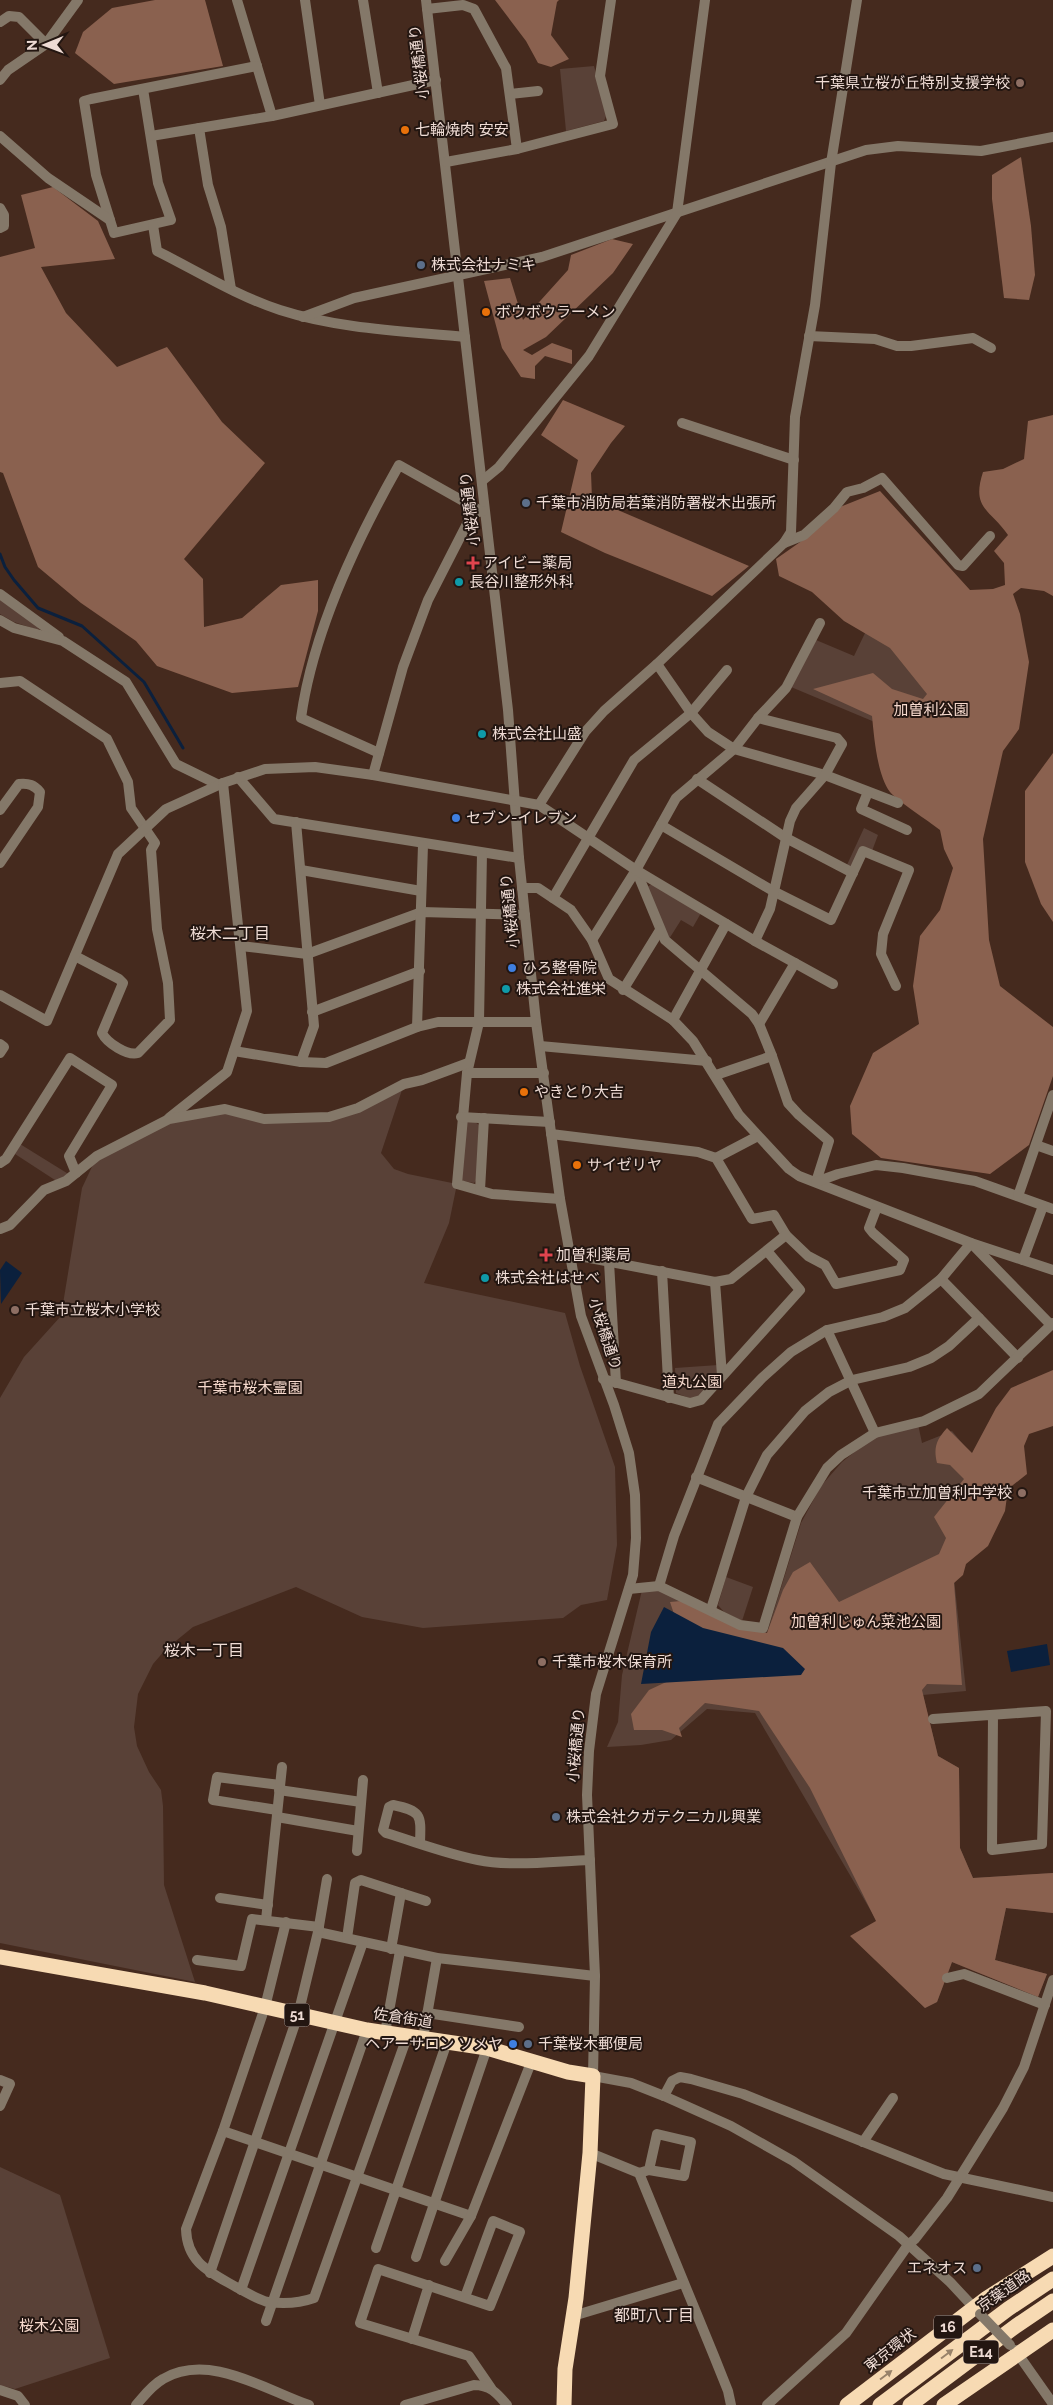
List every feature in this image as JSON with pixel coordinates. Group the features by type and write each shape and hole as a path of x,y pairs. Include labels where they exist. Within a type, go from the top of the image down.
{"highway":[{"name":"佐倉街道","path":"1,1960 204,1993 367,2030 487,2048 568,2072 593,2076"},
{"path":"564,2405 565,2369 573,2316 590,2153 593,2076"},
{"name":"東京環状","path":"847,2405 1053,2256"},
{"name":"京葉道路","path":"880,2405 1008,2309 1053,2279"},
{"name":"E14","path":"910,2405 1016,2326 1053,2301"},
{"path":"944,2405 1014,2349 1053,2330"}],"street":[{"path":"0,80 8,70 46,44 78,0"},
{"path":"237,0 272,116"},
{"path":"305,0 320,105"},
{"path":"363,0 378,93"},
{"path":"446,162 517,149 613,124 600,76 611,0"},
{"path":"482,481 499,467 589,356 677,213 704,0"},
{"path":"539,805 585,732 604,711 657,664 784,543 791,532 795,417 810,336 823,244 831,163 857,0"},
{"path":"427,4 463,5 474,9 506,68 517,149"},
{"name":"小桜橋通り","path":"427,4 482,481 483,511 508,710 522,888 536,1022 551,1134 569,1254 581,1316 629,1454 635,1495 636,1538 633,1575 596,1694 589,1751 587,1795 595,1976 593,2076"},
{"path":"0,22 9,16 19,17 46,44"},
{"path":"143,89 158,183 170,220 114,233 96,175 84,102 143,89 258,66"},
{"path":"151,136 272,116 436,80"},
{"path":"510,94 538,92"},
{"path":"199,128 208,185 221,227 230,289"},
{"path":"0,136 48,178 110,220"},
{"path":"303,316 354,298 542,257 880,148 924,147 981,151 1053,137"},
{"path":"0,208 4,214 4,226 0,228"},
{"path":"153,225 156,251 230,289 278,310 355,326 465,337"},
{"path":"810,336 875,339 904,346 973,338 992,348"},
{"path":"682,423 794,460"},
{"path":"379,753 301,718 305,689 327,619 368,520 399,465 483,511"},
{"path":"784,543 804,535 834,508 847,492 863,488 882,478 958,565 963,566 990,536"},
{"path":"373,774 403,667 428,600 472,514 483,511"},
{"path":"0,594 64,641 126,682 176,764 221,784"},
{"path":"0,620 14,628 64,641"},
{"path":"592,940 636,870 676,798 696,779 734,749 758,718 786,688 820,623"},
{"path":"657,664 691,713 708,732 734,749 825,775 898,803"},
{"path":"553,898 634,760 691,713 728,670"},
{"path":"0,683 20,681 107,739 128,782 131,808 155,843 151,850 157,929 168,983 170,1020 138,1053 129,1053 105,1039 102,1033 123,983 120,979 75,956"},
{"path":"755,941 770,909 790,821 796,808 825,775 842,744 837,738 758,718"},
{"path":"0,995 47,1021 118,854 166,809 238,777 265,769 315,767 373,774 539,805 636,870 755,941 833,984"},
{"path":"238,777 274,819 519,858"},
{"path":"696,779 786,838 853,873"},
{"path":"0,810 19,784 28,783 35,786 40,792 38,807 0,863"},
{"path":"0,1228 10,1225 44,1190 66,1181 97,1156 169,1119 227,1072 247,1012 241,946 221,784"},
{"path":"868,792 861,809 907,830"},
{"path":"296,822 314,1026 301,1062"},
{"path":"661,824 773,891 831,920 863,852 909,870 883,934 881,954 896,986"},
{"path":"417,1028 423,844"},
{"path":"482,853 479,1022 467,1068 461,1117 457,1184 492,1194 560,1198"},
{"path":"301,870 421,891"},
{"path":"636,870 665,940 752,1014 759,1024 772,1056 788,1103 798,1116 829,1140 816,1182"},
{"path":"522,888 538,888 571,910 592,940 610,979 624,990 673,1020 693,1041 716,1075 739,1115 756,1137 789,1170 877,1207 971,1243 1053,1270"},
{"path":"241,946 284,953 307,954 422,912 525,915"},
{"path":"673,1020 726,924"},
{"path":"624,990 660,930"},
{"path":"759,1024 795,963"},
{"path":"312,1012 420,971"},
{"path":"234,1051 301,1062 326,1063 417,1028 438,1022 536,1022"},
{"path":"0,1044 4,1047 0,1053"},
{"path":"540,1046 707,1061"},
{"path":"716,1075 772,1056"},
{"path":"0,1163 6,1159 70,1058 112,1085 69,1156 76,1173"},
{"path":"169,1119 225,1109 264,1118 329,1117 358,1108 404,1084 467,1068 544,1073"},
{"path":"1018,1196 1053,1095"},
{"path":"461,1117 550,1122"},
{"path":"480,1190 484,1118"},
{"path":"551,1134 698,1152 716,1158 752,1219 774,1215 786,1235 808,1256 825,1264 836,1284 900,1270 904,1260 873,1234 869,1228 877,1207"},
{"path":"716,1158 756,1137"},
{"path":"1036,1145 1053,1151"},
{"path":"816,1182 838,1174 876,1165 903,1168 975,1181 1053,1210"},
{"path":"1023,1260 1042,1206"},
{"path":"569,1254 662,1270 715,1282 731,1279 786,1235"},
{"path":"659,1586 696,1477 718,1424 762,1378 791,1352 827,1330 883,1317 904,1308 941,1280 971,1243"},
{"path":"629,1589 659,1586 711,1609 740,1625 763,1628 797,1517 827,1468 842,1455 875,1433 924,1421 959,1406 979,1394 1052,1324 971,1243"},
{"path":"603,1379 690,1403 701,1400 800,1290 767,1252"},
{"path":"609,1262 616,1383"},
{"path":"662,1270 669,1398"},
{"path":"941,1280 1018,1358"},
{"path":"715,1282 722,1375"},
{"path":"711,1609 746,1496 767,1455 805,1411 830,1392 852,1380 909,1367 931,1358 948,1346 978,1318"},
{"path":"827,1330 852,1380 875,1433"},
{"path":"696,1477 797,1517"},
{"path":"933,1719 1046,1711 1049,1763 1042,1844 992,1850 993,1715"},
{"path":"266,1920 282,1767"},
{"path":"358,1831 213,1800 217,1777 361,1802"},
{"path":"357,1851 363,1780"},
{"path":"420,1844 418,1814 412,1809 393,1805 389,1807 382,1830 386,1833 420,1844 479,1861 590,1860"},
{"path":"210,2273 298,2015 319,1930 327,1879"},
{"path":"347,1938 355,1883 358,1880 426,1901"},
{"path":"385,2033 401,1893"},
{"path":"220,1898 268,1905"},
{"path":"197,1960 240,1966 252,1918 286,1922 395,1950 437,1958 595,1976"},
{"path":"286,1922 265,2007 223,2131 186,2229 187,2244 191,2252 198,2262 210,2273 267,2302 301,2303 314,2298 359,2178 407,2036"},
{"path":"241,2290 363,1942"},
{"path":"423,2038 437,1958"},
{"path":"947,1978 964,1974 1045,2005"},
{"path":"767,2405 846,2333 908,2245 946,2198 1003,2108 1024,2068 1053,1980"},
{"path":"427,2013 519,2027"},
{"path":"266,2321 367,2030"},
{"path":"376,2248 447,2042"},
{"path":"416,2257 487,2048"},
{"path":"445,2261 471,2216 532,2060"},
{"path":"593,2076 631,2083 731,2126 793,2161 860,2207 899,2236 950,2282 1014,2349 1053,2404"},
{"path":"664,2096 672,2081 680,2077 691,2079 744,2094 959,2178 1053,2197"},
{"path":"0,2080 10,2084 0,2106"},
{"path":"863,2142 893,2098"},
{"path":"223,2131 471,2216"},
{"path":"590,2153 644,2172 684,2176 691,2142 657,2134 644,2172 683,2283 725,2382 731,2405"},
{"path":"465,2297 493,2221 520,2232 490,2306 378,2269 360,2323 469,2356 491,2388 507,2405"},
{"path":"573,2316 683,2283"},
{"path":"412,2339 429,2285"},
{"path":"136,2405 163,2379 175,2373 203,2370 224,2373 309,2405"},
{"path":"405,2405 474,2386 484,2385 491,2388"},
{"path":"0,2390 18,2396 25,2405"}],"green space":[{"path":"155,0 205,0 223,66 114,84 75,53 83,32 112,8"},
{"path":"495,0 559,0 557,2 551,35 569,59 551,67 538,63 526,41"},
{"path":"594,66 607,114 604,121 566,131 560,69"},
{"path":"1021,157 1031,226 1035,275 1029,300 1004,298 992,199 992,175"},
{"path":"53,187 98,221 115,259 41,267 66,313 117,367 167,347 222,422 265,463 184,559 203,579 204,627 242,618 281,585 318,580 318,611 298,687 232,693 157,666 136,641 81,603 38,567 3,473 0,472 0,257 35,248 21,195"},
{"path":"612,239 633,244 613,273 546,337 523,350 532,355 552,343 572,350 572,364 545,356 535,366 535,379 521,377 502,348 484,281 510,278 523,320 568,270 571,255"},
{"path":"563,400 625,426 591,473 592,499 749,566 712,596 605,553 561,532 578,460 541,435"},
{"path":"1053,415 1053,596 1044,591 1021,588 1013,594 1020,614 1029,662 1019,729 1003,751 983,839 989,940 1000,986 1053,1027 1053,1076 1029,1145 990,1174 881,1158 852,1134 850,1106 873,1053 919,1024 913,986 920,936 940,910 953,868 944,849 940,830 899,800 890,792 886,785 879,766 872,716 813,689 873,673 892,689 923,699 927,694 890,648 844,621 812,592 779,576 776,559 803,540 840,507 880,491 970,590 993,589 1005,585 1004,563 994,551 1008,535 984,508 981,501 979,494 983,472 1003,469 1024,459 1028,421"},
{"path":"0,599 40,625 38,630 14,622 0,614"},
{"name":"加曽利公園","path":"866,631 989,694 877,723 791,687 816,640 854,656"},
{"path":"1053,753 1053,922 1041,904 1025,862 1025,791"},
{"path":"864,828 878,835 872,851 854,867 846,867"},
{"path":"652,884 701,913 693,927 681,920 669,939 647,887"},
{"name":"千葉市桜木霊園","path":"404,1084 381,1153 394,1169 408,1174 457,1184 449,1223 424,1283 565,1313 580,1366 615,1467 617,1545 607,1600 581,1605 563,1618 423,1628 362,1617 296,1587 193,1627 166,1649 153,1664 138,1694 134,1727 137,1746 149,1772 161,1790 164,1885 195,1982 0,1943 0,1398 24,1357 61,1316 82,1188 97,1156 169,1119 225,1109 264,1119 329,1117"},
{"path":"467,1122 475,1122 479,1125 477,1180 474,1183 463,1181 460,1178"},
{"path":"20,1144 70,1175 58,1182 15,1154"},
{"name":"道丸公園","path":"718,1365 719,1376 699,1397 689,1398 676,1393 675,1368"},
{"name":"加曽利じゅん菜池公園","path":"1053,1370 1053,1426 1029,1434 1024,1446 1027,1474 1008,1489 1005,1511 988,1546 966,1564 963,1575 954,1583 962,1685 927,1684 922,1690 938,1756 959,1768 960,1848 973,1878 1053,1873 1053,1913 1006,1908 995,1960 1047,1974 1038,1997 952,1962 937,2002 925,2008 850,1936 876,1921 810,1788 759,1711 705,1703 679,1728 682,1737 662,1730 634,1730 631,1714 649,1690 677,1677 726,1643 675,1617 670,1602 681,1601 740,1625 767,1633 783,1590 793,1572 810,1562 839,1602 939,1554 946,1538 934,1517 964,1479 950,1465 937,1463 936,1448 941,1436 947,1428 972,1453 996,1408 1011,1388"},
{"name":"加曽利じゅん菜池公園","path":"918,1424 922,1443 952,1431 996,1484 952,1560 966,1691 923,1695 938,1756 959,1768 960,1848 973,1878 1053,1873 1053,1913 1006,1908 995,1960 1047,1974 1038,1997 952,1962 937,2002 925,2008 854,1939 878,1923 755,1713 707,1709 671,1740 641,1745 607,1747 618,1722 622,1675 642,1590 658,1588 740,1629 767,1633 801,1523 821,1486 842,1462 876,1435"},
{"path":"726,1577 753,1587 742,1621 724,1612 718,1605"},
{"name":"桜木公園","path":"0,2167 60,2195 110,2358 15,2389 0,2385"}],"water":[{"path":"6,1261 22,1273 1,1304 0,1270"},
{"path":"664,1607 703,1628 783,1648 805,1669 801,1675 641,1684 651,1632"},
{"path":"1047,1644 1050,1665 1011,1672 1007,1651"}],"waterway":[{"path":"0,554 5,567 14,580 38,608 82,626 144,682 183,748"}],"place":[{"name":"千葉県立桜が丘特別支援学校","path":"1020,83"},
{"name":"七輪焼肉 安安","path":"405,130"},
{"name":"株式会社ナミキ","path":"421,265"},
{"name":"ボウボウラーメン","path":"486,312"},
{"name":"千葉市消防局若葉消防署桜木出張所","path":"526,503"},
{"name":"アイビー薬局","path":"473,563"},
{"name":"長谷川整形外科","path":"459,582"},
{"name":"株式会社山盛","path":"482,734"},
{"name":"セブン-イレブン","path":"456,818"},
{"name":"ひろ整骨院","path":"512,968"},
{"name":"株式会社進栄","path":"506,989"},
{"name":"やきとり大吉","path":"524,1092"},
{"name":"サイゼリヤ","path":"577,1165"},
{"name":"加曽利薬局","path":"546,1255"},
{"name":"株式会社はせべ","path":"485,1278"},
{"name":"千葉市立桜木小学校","path":"15,1310"},
{"name":"千葉市立加曽利中学校","path":"1022,1493"},
{"name":"千葉市桜木保育所","path":"542,1662"},
{"name":"株式会社クガテクニカル興業","path":"556,1817"},
{"name":"ヘアーサロン ソメヤ","path":"513,2044"},
{"name":"千葉桜木郵便局","path":"528,2044"},
{"name":"エネオス","path":"977,2268"}],"district":[{"name":"桜木二丁目","path":"230,933"},
{"name":"桜木一丁目","path":"204,1650"},
{"name":"都町八丁目","path":"654,2315"}]}
